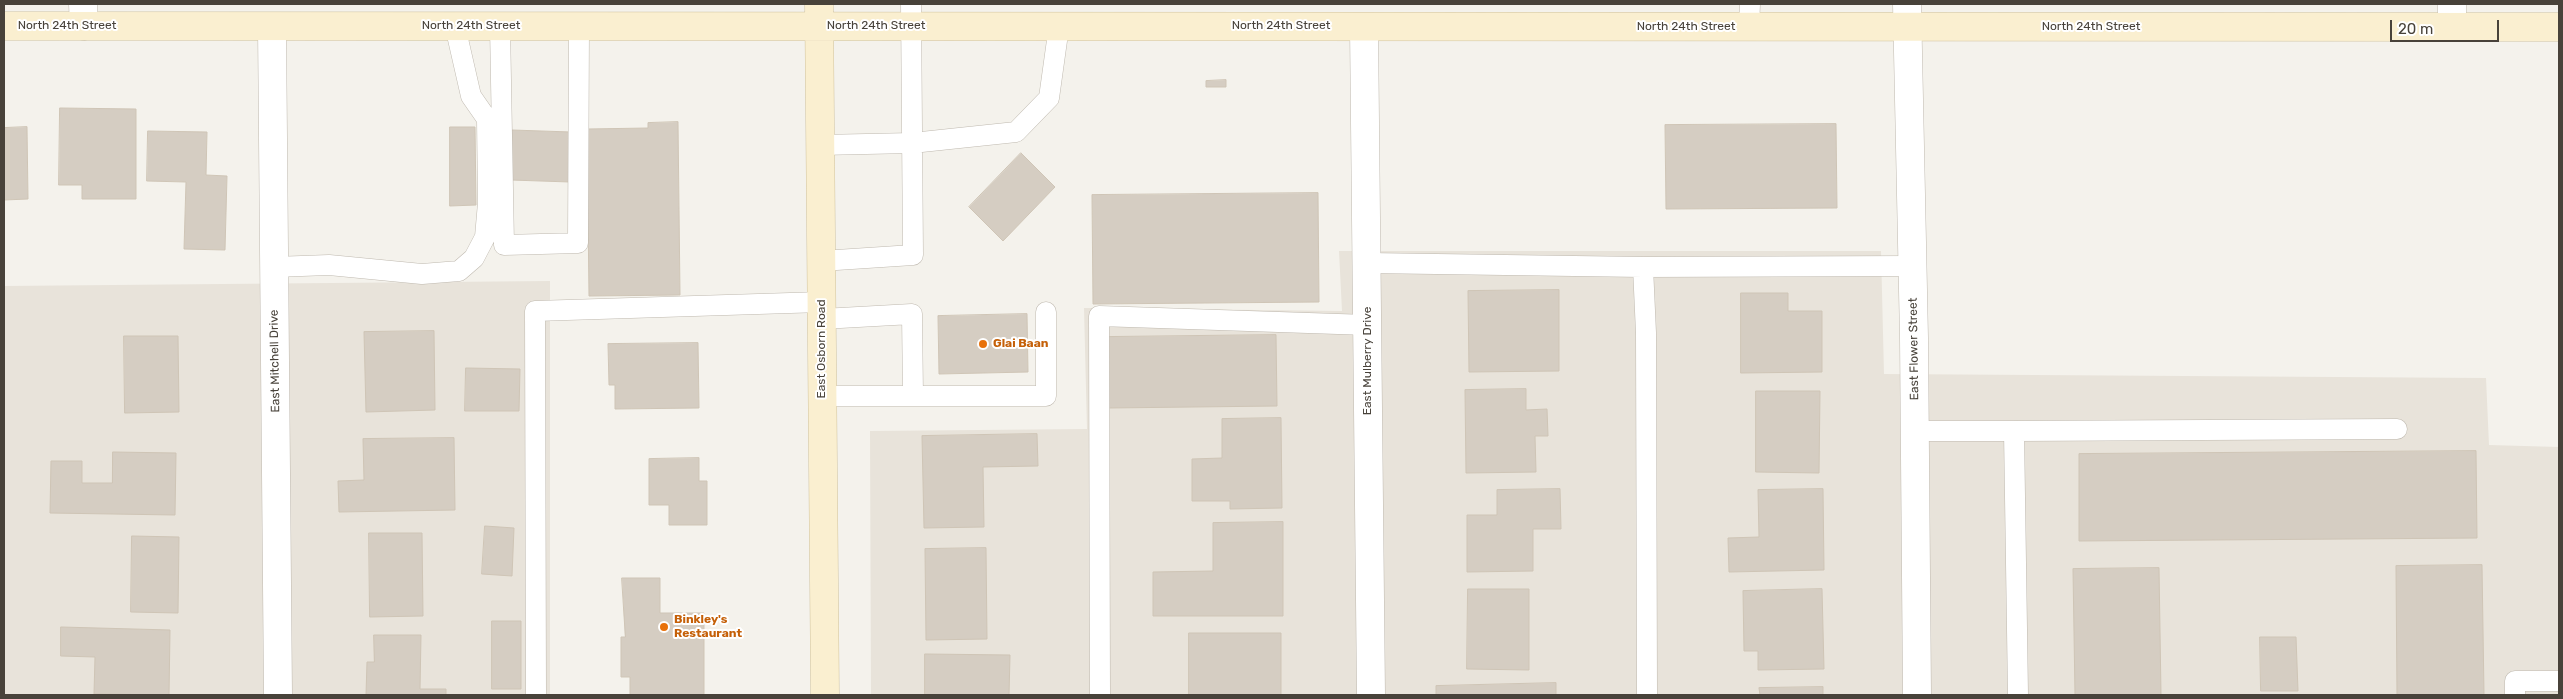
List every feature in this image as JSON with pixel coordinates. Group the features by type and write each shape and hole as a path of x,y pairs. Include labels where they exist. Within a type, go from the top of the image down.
{"main road":[{"name":"North 24th Street","path":"4,26 83,15 272,27 579,26 819,15 912,15 1059,26 1364,27 1749,16 2452,16 2559,27"},
{"name":"East Osborn Road","path":"819,15 825,695"}],"street":[{"name":"East Flower Street","path":"1907,16 1913,266 1917,695"},
{"name":"East Mitchell Drive","path":"272,27 278,695"},
{"name":"East Mulberry Drive","path":"1364,27 1371,695"}],"lane":[{"path":"821,261 913,256 912,15"},
{"path":"274,266 330,265 360,270 422,274 459,270 474,258 485,237 488,202 487,119 471,96 455,26"},
{"path":"500,26 504,245 578,243 579,26"},
{"path":"820,145 912,143 1016,132 1049,98 1059,26"},
{"path":"1367,263 1643,267 1913,266"},
{"path":"1643,267 1646,332 1647,695"},
{"path":"536,695 534,311 822,311 912,314 913,396"},
{"path":"823,396 1046,396 1046,312"},
{"path":"1100,695 1099,316 1368,326"},
{"path":"1915,431 2398,429"},
{"path":"2014,431 2018,695"},
{"path":"2515,695 2515,681 2559,681"}],"shaded area":[{"path":"1339,251 1881,251 1884,374 2486,378 2489,445 2559,447 2559,695 871,695 870,431 1087,429 1084,308 1342,311"},
{"path":"550,281 550,695 4,695 4,286"}],"building":[{"path":"1226,80 1226,87 1206,87 1206,81"},
{"path":"60,108 136,109 136,199 82,199 82,185 59,185"},
{"path":"678,122 680,295 589,296 587,129 648,128 648,123"},
{"path":"1836,124 1837,208 1666,209 1665,125"},
{"path":"27,127 28,199 4,200 4,128"},
{"path":"450,127 475,127 476,205 450,206"},
{"path":"512,130 571,132 570,182 511,180"},
{"path":"148,131 207,132 206,175 227,176 225,250 184,249 186,182 147,181"},
{"path":"1021,153 1055,187 1003,241 969,207"},
{"path":"1318,193 1319,302 1093,304 1092,195"},
{"path":"1559,290 1559,371 1469,372 1468,291"},
{"path":"1741,293 1788,293 1788,311 1822,311 1822,372 1741,373"},
{"name":"Glai Baan","path":"1027,314 1028,372 939,374 938,316"},
{"path":"434,331 435,410 366,412 364,332"},
{"path":"1276,335 1277,406 1108,408 1107,337"},
{"path":"124,336 178,336 179,412 125,413"},
{"path":"698,343 699,408 615,409 615,385 609,385 608,344"},
{"path":"466,368 520,369 519,411 465,411"},
{"path":"1526,389 1526,410 1547,409 1548,436 1535,436 1536,472 1466,473 1465,390"},
{"path":"1756,391 1820,391 1819,473 1756,472"},
{"path":"1281,418 1282,508 1230,509 1230,501 1192,501 1192,459 1222,458 1222,419"},
{"path":"1037,434 1038,466 983,467 984,527 924,528 922,436"},
{"path":"454,438 455,510 339,512 338,481 364,480 363,439"},
{"path":"2476,451 2477,538 2079,541 2079,454"},
{"path":"113,452 176,453 175,515 50,513 51,461 82,461 82,483 112,483"},
{"path":"699,458 699,481 707,481 707,525 669,525 669,505 649,505 649,459"},
{"path":"1560,489 1561,529 1533,529 1533,571 1467,572 1467,515 1497,515 1497,490"},
{"path":"1823,489 1824,570 1729,572 1728,538 1759,537 1758,490"},
{"path":"1283,522 1283,616 1153,616 1153,572 1213,571 1213,523"},
{"path":"485,526 514,528 512,576 482,574"},
{"path":"369,533 422,533 423,616 370,617"},
{"path":"132,536 179,537 178,613 131,612"},
{"path":"986,548 987,639 926,640 925,549"},
{"path":"2482,565 2484,695 2397,695 2396,566"},
{"path":"2159,568 2161,695 2075,695 2073,569"},
{"name":"Binkley's Restaurant","path":"622,578 660,578 660,613 704,613 704,695 630,695 630,677 621,677 621,637 625,637"},
{"path":"1468,589 1529,589 1529,670 1467,669"},
{"path":"1822,589 1824,669 1758,670 1758,651 1744,651 1743,591"},
{"path":"492,621 521,621 521,689 492,689"},
{"path":"61,627 170,630 169,695 94,694 95,657 61,656"},
{"path":"1189,633 1281,633 1281,695 1189,695"},
{"path":"374,635 421,635 420,689 446,689 446,695 366,695 367,662 374,662"},
{"path":"2260,637 2296,637 2298,691 2261,691"},
{"path":"925,654 1010,655 1009,695 925,695"},
{"path":"1556,683 1556,695 1436,695 1436,686"},
{"path":"1823,687 1823,695 1760,695 1759,688"}],"place":[{"name":"Glai Baan","path":"983,344"},
{"name":"Binkley's Restaurant","path":"664,627"}]}
